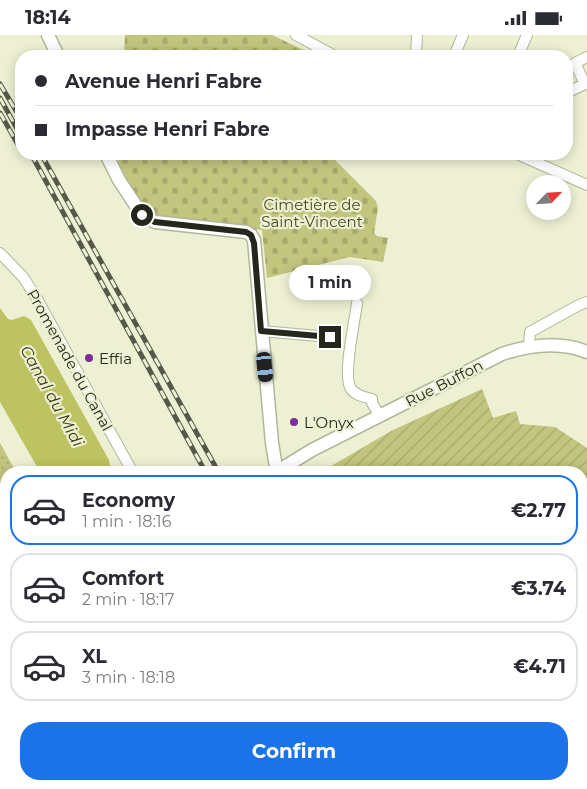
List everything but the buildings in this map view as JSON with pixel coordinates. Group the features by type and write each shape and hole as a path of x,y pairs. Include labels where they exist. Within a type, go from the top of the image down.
{"street":[{"path":"48,35 55,50"},
{"path":"416,50 417,35"},
{"path":"457,50 464,35"},
{"path":"521,50 527,35"},
{"path":"300,36 324,50"},
{"path":"573,90 586,83 575,63 587,57"},
{"path":"109,160 119,180 142,215 155,222 246,232 251,235 254,243 275,466"},
{"path":"531,160 587,185"},
{"name":"Promenade du Canal","path":"0,253 23,277 36,297 128,466"},
{"path":"529,346 530,332 587,302"},
{"path":"357,303 347,372 351,389 360,396 372,399 372,403 380,416"},
{"path":"261,331 330,337"},
{"name":"Rue Buffon","path":"286,466 309,452 502,354 529,346 540,345 575,347 587,352"},
{"name":"Rue Buffon","path":"276,466 284,457 309,452"}],"green space":[{"path":"125,35 272,35 303,50 124,50"},
{"name":"Cimetière de Saint-Vincent","path":"119,160 336,160 376,201 378,208 374,233 377,236 388,238 383,262 350,257 267,278 262,230 158,217 145,210 118,168"},
{"path":"482,389 493,418 516,411 520,424 555,427 587,448 587,466 331,466 391,431"},
{"path":"0,443 13,466 0,466"}],"water":[{"name":"Canal du Midi","path":"0,308 8,319 12,320 24,316 31,320 109,460 110,466 37,466 0,402"}],"railway":[{"path":"0,84 15,109"},
{"path":"0,98 15,125"},
{"path":"0,113 15,139"},
{"path":"34,160 202,466"},
{"path":"44,160 215,466"}],"place":[{"name":"Effia","path":"89,358"},
{"name":"L'Onyx","path":"294,422"}],"route":[{"path":"142,215 155,222 246,232 251,235 254,239 261,331 330,337"}]}
